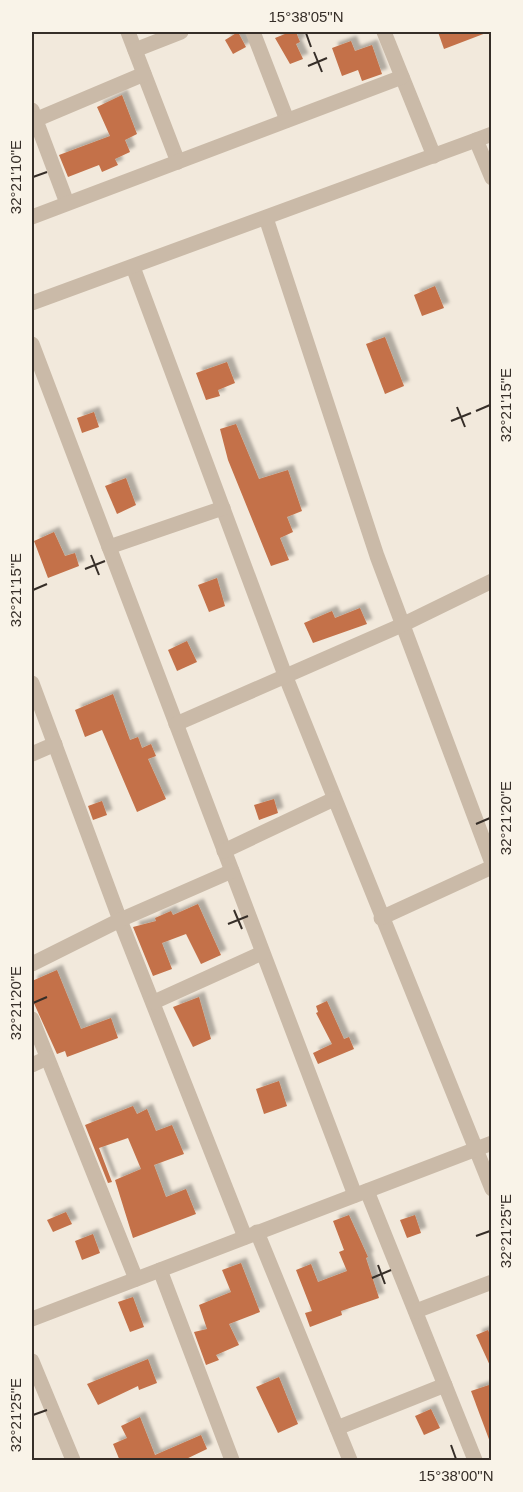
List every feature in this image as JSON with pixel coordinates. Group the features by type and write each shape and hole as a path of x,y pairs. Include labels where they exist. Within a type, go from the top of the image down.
{"street":[{"path":"128,32 178,162"},
{"path":"135,50 182,32"},
{"path":"253,32 287,120"},
{"path":"384,32 434,156"},
{"path":"68,203 33,115 144,74"},
{"path":"32,217 402,77"},
{"path":"32,303 492,134"},
{"path":"476,140 492,178"},
{"path":"266,218 402,625 492,865 381,918"},
{"path":"132,267 285,675 492,1189"},
{"path":"32,344 262,953 361,1193 416,1311 475,1461"},
{"path":"109,548 223,508"},
{"path":"176,724 402,625 492,581"},
{"path":"32,683 120,920 251,1235 350,1461"},
{"path":"32,754 55,744"},
{"path":"224,851 334,799"},
{"path":"32,964 120,920 232,871"},
{"path":"154,1002 262,953"},
{"path":"32,1019 136,1279"},
{"path":"32,1065 47,1058"},
{"path":"32,1319 492,1143"},
{"path":"160,1270 232,1461"},
{"path":"416,1311 492,1282"},
{"path":"32,1361 73,1461"},
{"path":"337,1428 445,1385"}],"building":[{"path":"238,32 246,47 233,54 225,40"},
{"path":"296,32 300,42 296,44 303,59 290,64 275,38"},
{"path":"438,32 485,32 486,33 444,49"},
{"path":"351,41 355,51 372,45 382,74 362,81 358,70 342,76 332,48"},
{"path":"122,95 137,134 125,140 130,152 115,159 118,165 102,172 99,165 68,177 59,155 110,136 97,107"},
{"path":"435,286 444,308 422,316 414,295"},
{"path":"385,337 404,386 385,394 366,344"},
{"path":"227,362 235,383 218,390 220,396 206,400 196,373"},
{"path":"94,412 99,427 82,433 77,418"},
{"path":"236,424 259,479 288,470 302,511 287,517 293,532 280,538 289,560 271,566 228,460 220,429"},
{"path":"126,478 136,505 117,514 105,486"},
{"path":"54,532 65,556 75,553 79,566 48,578 34,541"},
{"path":"217,578 225,606 209,612 198,585"},
{"path":"360,608 367,624 313,643 304,623 332,611 335,618"},
{"path":"187,641 197,662 177,671 168,650"},
{"path":"113,694 130,740 138,737 142,748 151,744 156,756 148,759 166,799 137,812 102,730 85,737 75,710"},
{"path":"274,799 278,813 259,820 254,805"},
{"path":"102,801 107,815 93,820 88,806"},
{"path":"198,904 221,955 201,964 186,934 162,943 172,969 153,976 133,927 156,921 155,918 171,911 173,915"},
{"path":"57,970 81,1029 111,1018 118,1038 67,1057 65,1051 57,1054 32,999 32,981"},
{"path":"199,997 211,1039 193,1047 173,1007"},
{"path":"327,1001 344,1039 349,1037 354,1049 318,1064 313,1053 332,1044 316,1013 318,1012 316,1006"},
{"path":"279,1081 287,1106 264,1114 256,1089"},
{"path":"133,1106 137,1114 147,1109 156,1131 172,1125 184,1154 154,1165 166,1197 186,1189 196,1214 133,1238 115,1180 141,1169 128,1138 99,1148 112,1182 108,1183 85,1125"},
{"path":"66,1212 72,1224 53,1232 47,1220"},
{"path":"349,1215 368,1257 366,1258 379,1298 341,1311 342,1315 310,1327 305,1313 312,1311 296,1270 311,1264 318,1282 347,1271 339,1252 344,1250 333,1221"},
{"path":"415,1215 421,1233 407,1238 400,1220"},
{"path":"93,1234 100,1253 82,1260 75,1241"},
{"path":"241,1263 260,1312 229,1324 239,1345 216,1355 219,1360 206,1365 194,1332 207,1329 199,1305 231,1292 222,1270"},
{"path":"133,1297 144,1327 130,1332 118,1302"},
{"path":"488,1330 492,1339 492,1370 476,1335"},
{"path":"148,1359 157,1383 139,1390 138,1386 98,1405 87,1384"},
{"path":"279,1377 298,1424 278,1433 256,1387"},
{"path":"492,1384 492,1441 490,1442 471,1391"},
{"path":"431,1409 440,1428 424,1435 415,1416"},
{"path":"140,1417 155,1455 201,1435 207,1449 182,1461 120,1461 113,1444 127,1438 121,1426"}]}
